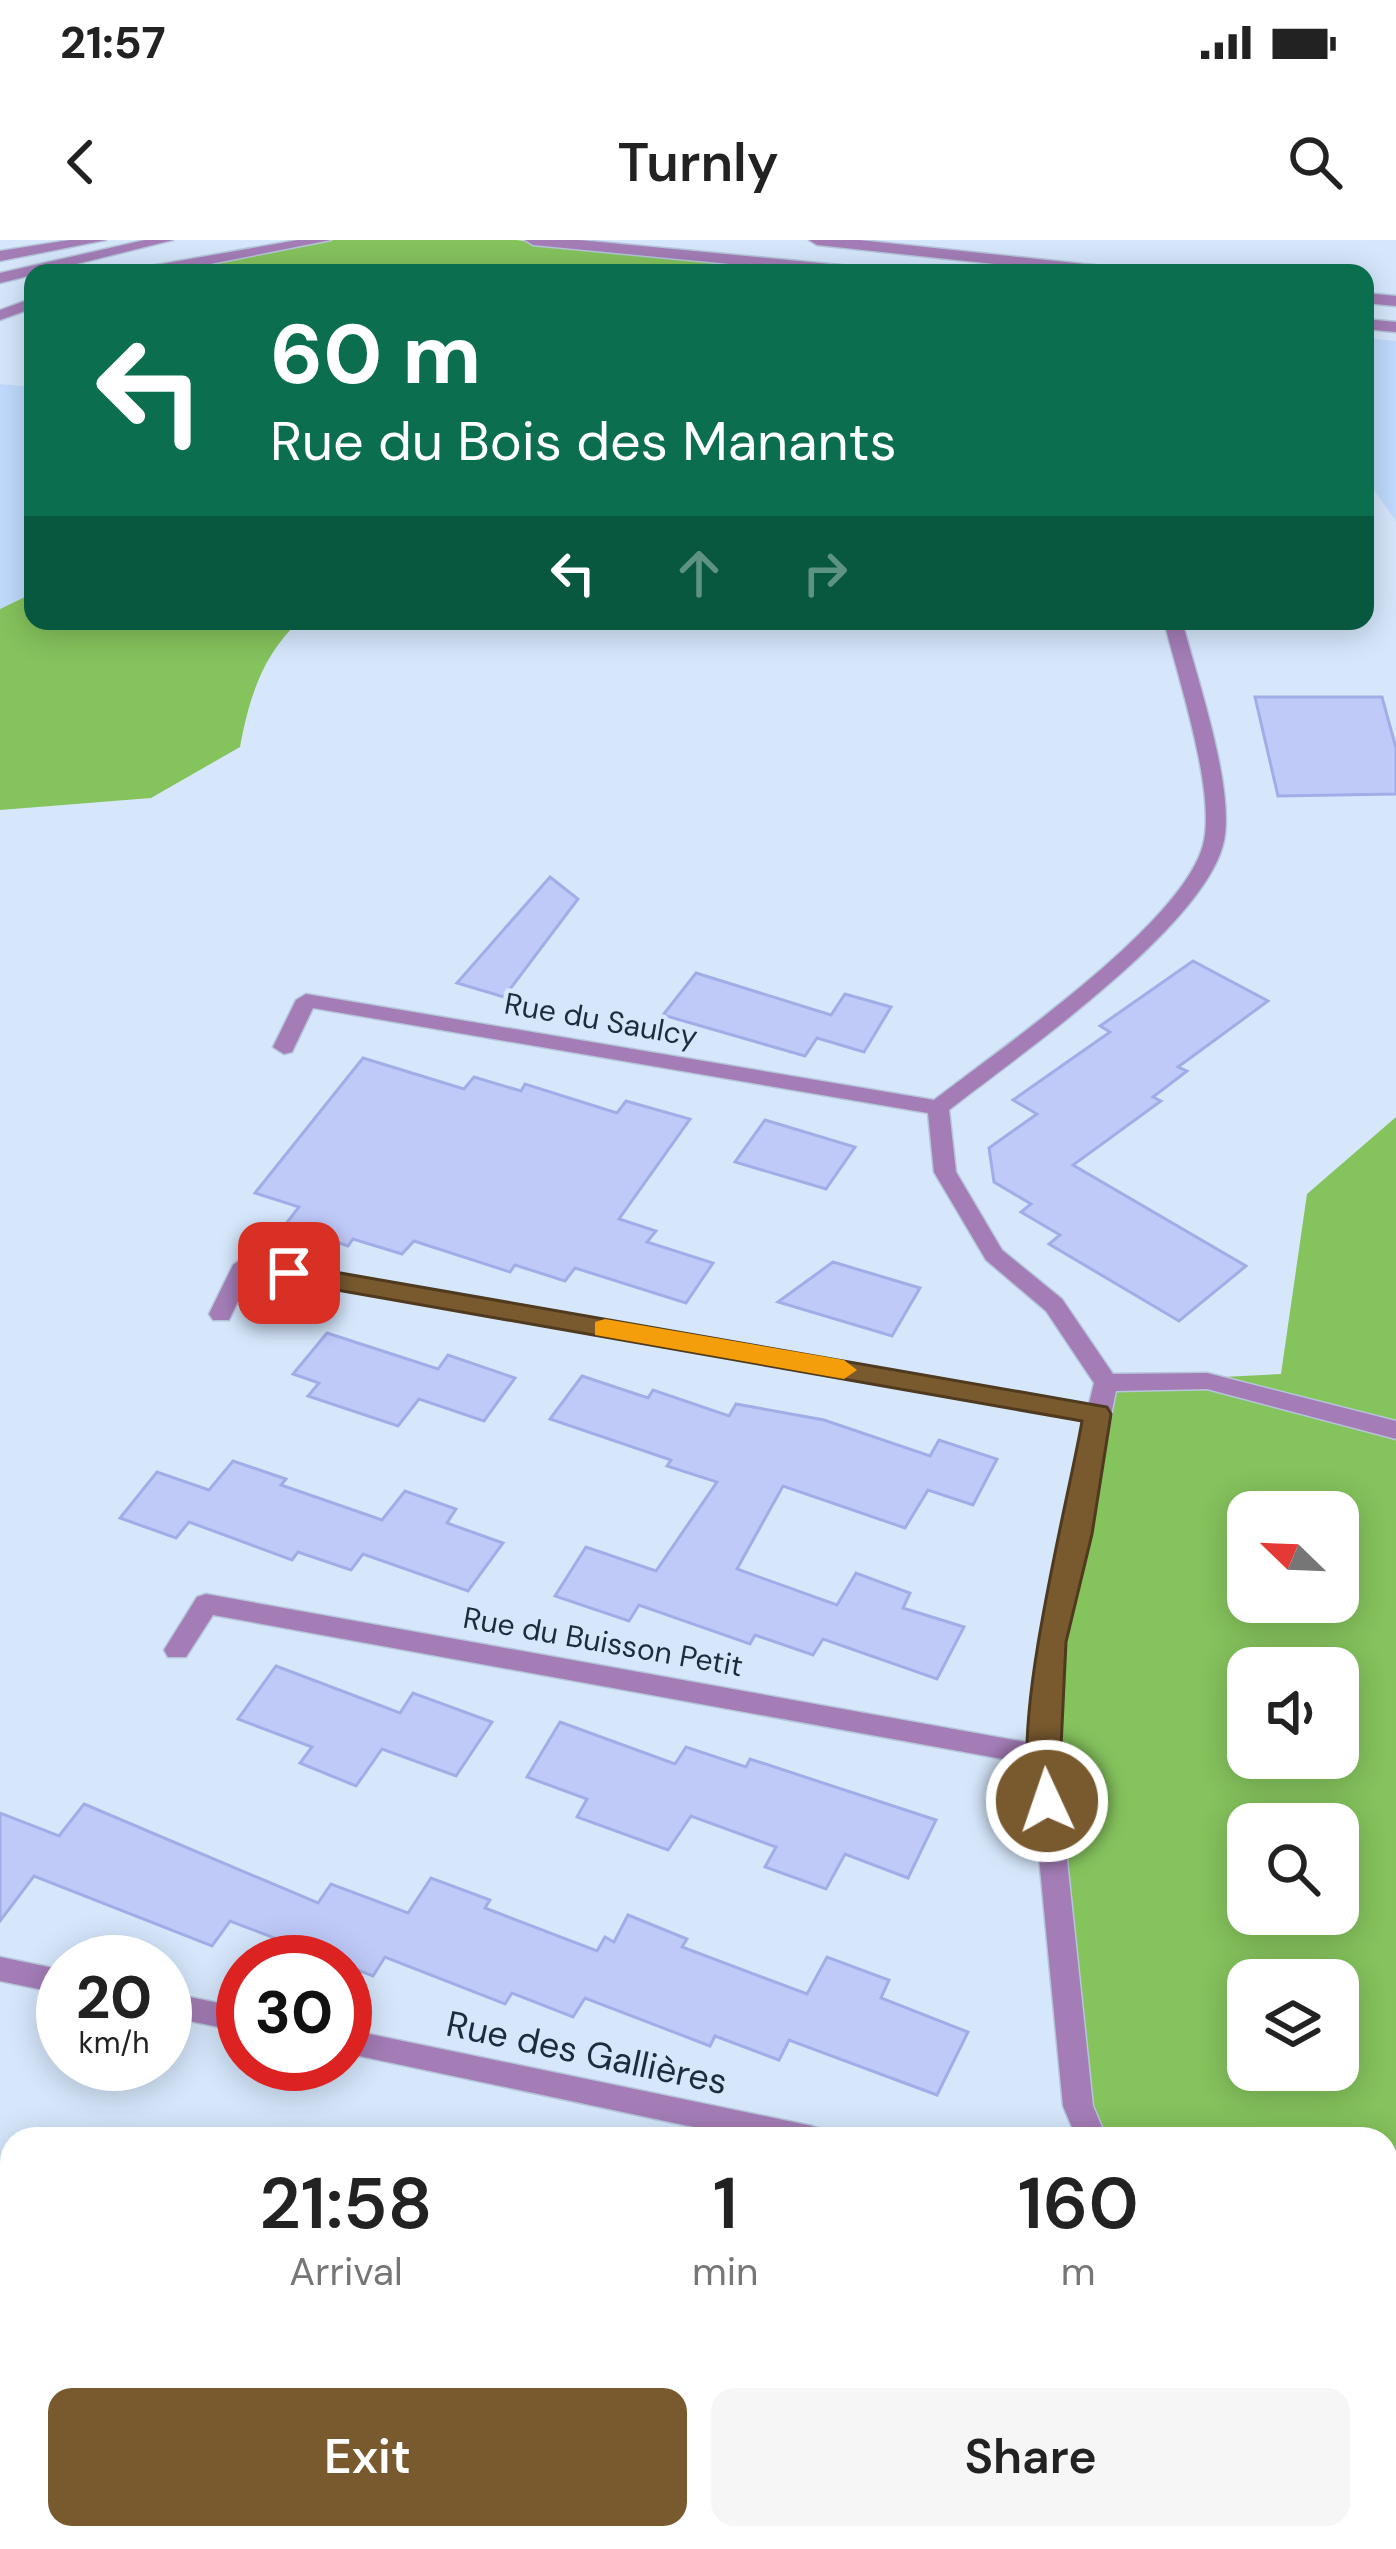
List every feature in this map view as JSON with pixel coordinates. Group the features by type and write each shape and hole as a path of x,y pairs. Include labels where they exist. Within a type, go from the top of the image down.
{"street":[{"path":"0,256 98,240"},
{"path":"61,264 165,240"},
{"path":"189,264 323,240"},
{"path":"532,240 779,264"},
{"path":"817,240 1029,264"},
{"path":"1087,2127 1078,2106 1042,1756 1051,1642 1106,1383 1054,1305 994,1255 945,1172 938,1108 1160,925 1195,884 1213,844 1214,806 1175,630"},
{"name":"Rue du Saulcy","path":"284,1047 306,1000 938,1108"},
{"path":"221,1314 244,1265 1097,1414"},
{"path":"1106,1383 1207,1381 1396,1430"},
{"name":"Rue du Buisson Petit","path":"177,1650 206,1604 1042,1756"},
{"path":"0,1969 36,1976"},
{"name":"Rue des Gallières","path":"372,2047 755,2127"}],"shaded area":[{"path":"1374,339 1396,341 1396,521 1374,490"},
{"path":"0,384 24,386 24,597 0,609"}],"green space":[{"path":"328,240 516,240 720,264 193,264"},
{"path":"24,597 24,630 290,630 259,679 240,747 151,798 0,810 0,609"},
{"path":"1396,1117 1396,2127 1099,2127 1075,2072 1043,1756 1106,1383 1281,1374 1307,1194"}],"building":[{"path":"1255,697 1382,697 1396,748 1396,794 1278,796"},
{"path":"550,877 578,899 504,997 457,983"},
{"path":"1193,961 1268,1001 1178,1067 1187,1071 1153,1097 1161,1101 1073,1165 1246,1266 1179,1321 1049,1244 1060,1235 1021,1212 1031,1204 994,1182 989,1148 1037,1114 1013,1100 1110,1032 1100,1026"},
{"path":"696,973 831,1015 845,994 891,1007 864,1052 817,1038 805,1056 663,1015"},
{"path":"363,1058 464,1089 474,1077 521,1091 525,1084 617,1113 626,1101 690,1119 619,1219 656,1231 647,1242 713,1263 686,1303 575,1268 565,1281 515,1265 510,1272 414,1241 402,1254 353,1239 348,1246 285,1225 299,1207 255,1193"},
{"path":"765,1120 855,1147 826,1189 735,1162"},
{"path":"833,1262 920,1288 892,1336 778,1302"},
{"path":"327,1333 438,1369 448,1355 515,1378 484,1421 419,1399 398,1426 308,1396 319,1383 293,1374"},
{"path":"582,1376 648,1398 653,1390 729,1416 736,1404 824,1420 930,1456 939,1440 997,1459 973,1505 928,1490 905,1528 783,1486 737,1569 837,1605 856,1573 910,1593 903,1608 964,1627 937,1679 823,1639 813,1655 755,1635 750,1644 639,1605 629,1621 555,1596 586,1547 656,1571 717,1482 667,1466 671,1460 550,1419"},
{"path":"233,1461 286,1479 281,1485 382,1520 405,1491 456,1509 447,1523 503,1543 468,1591 363,1554 351,1570 298,1552 292,1560 189,1522 176,1538 120,1518 157,1472 209,1490"},
{"path":"276,1666 400,1713 413,1693 492,1722 456,1776 382,1749 356,1786 300,1763 312,1747 238,1719"},
{"path":"560,1722 675,1764 686,1747 746,1767 750,1759 936,1820 908,1878 845,1854 826,1889 765,1867 776,1847 691,1816 668,1850 577,1817 587,1799 527,1777"},
{"path":"84,1804 318,1903 331,1884 408,1913 431,1878 490,1900 485,1908 597,1951 605,1937 614,1942 628,1915 687,1939 682,1947 807,1994 827,1957 889,1980 881,1998 968,2032 937,2095 789,2040 779,2060 715,2036 710,2046 585,1998 573,2017 512,1993 505,2004 385,1957 373,1976 372,1935 266,1935 230,1921 212,1946 34,1876 0,1921 0,1813 59,1836"}],"slow traffic":[{"path":"605,1328 844,1370"}],"route":[{"path":"289,1273 1097,1414 1077,1534 1051,1642 1042,1756 1047,1801"}]}
